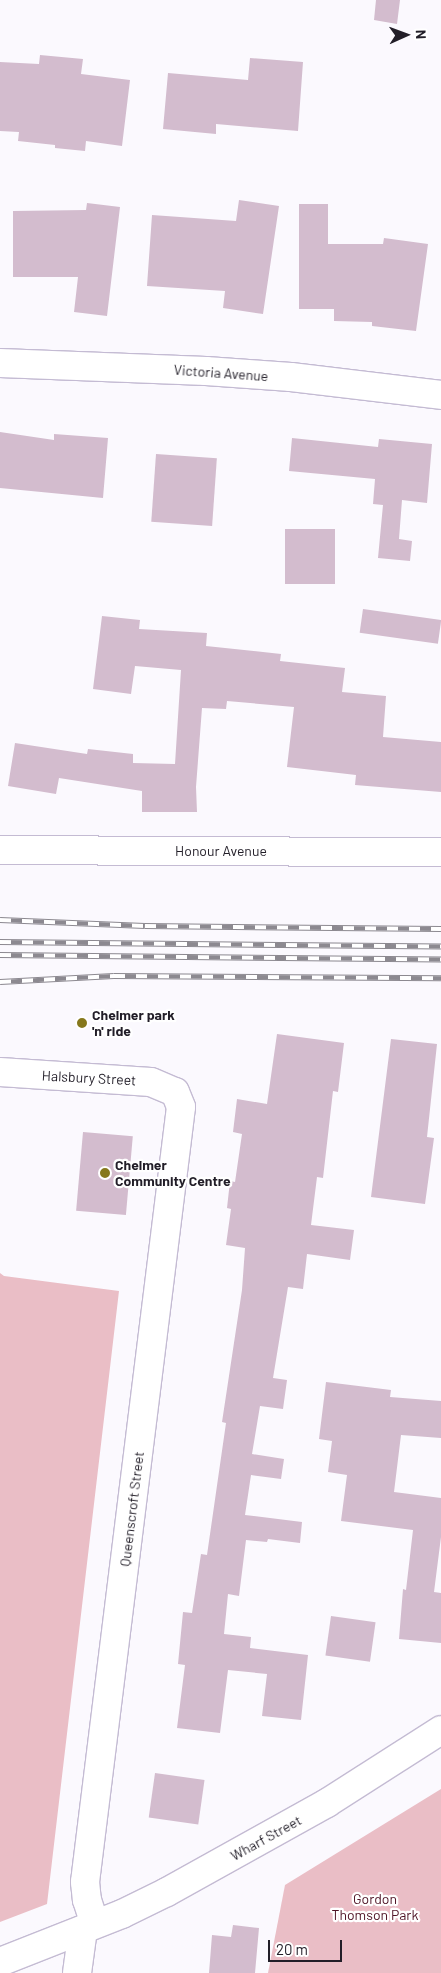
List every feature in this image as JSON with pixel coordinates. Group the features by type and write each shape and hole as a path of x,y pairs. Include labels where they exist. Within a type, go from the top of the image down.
{"street":[{"name":"Victoria Avenue","path":"0,362 281,376 441,395"},
{"name":"Honour Avenue","path":"0,850 441,852"},
{"name":"Halsbury Street","path":"0,1072 151,1082 175,1092"},
{"name":"Queenscroft Street","path":"77,1973 89,1927 85,1882 179,1133 181,1107 175,1092"},
{"name":"Wharf Street","path":"0,1962 89,1927 167,1892 269,1837 441,1730"}],"green space":[{"path":"0,1273 4,1276 119,1291 47,1904 0,1922"},
{"name":"Gordon Thomson Park","path":"441,1789 441,1973 268,1973 285,1885"}],"building":[{"path":"376,0 400,0 397,24 374,20"},
{"path":"40,55 83,59 81,74 130,80 122,146 86,141 85,151 55,148 55,145 18,141 19,132 0,131 0,62 39,64"},
{"path":"250,58 303,62 298,131 216,124 216,134 163,129 168,73 248,80"},
{"path":"239,200 279,206 263,314 223,308 225,291 147,286 152,215 236,221"},
{"path":"87,203 120,207 107,316 74,312 78,277 13,277 13,211 86,210"},
{"path":"299,204 328,204 328,244 383,244 384,238 428,244 416,331 372,326 372,322 334,321 334,309 299,309"},
{"path":"0,432 54,440 54,434 108,438 103,498 0,488"},
{"path":"292,438 378,447 379,439 432,444 427,503 402,500 399,539 412,541 410,561 378,558 383,505 373,504 375,479 289,471"},
{"path":"156,454 217,458 212,526 151,522"},
{"path":"285,529 335,529 335,584 285,584"},
{"path":"363,609 441,620 438,644 360,633"},
{"path":"102,616 140,620 139,629 207,633 206,646 281,654 280,661 345,668 342,692 386,696 383,737 441,742 441,792 355,785 356,775 287,767 294,707 227,701 226,709 202,708 196,787 197,812 142,812 142,791 59,778 56,794 8,786 15,743 87,754 88,749 133,754 133,763 175,764 181,670 135,666 131,694 93,689"},
{"path":"277,1034 344,1043 338,1092 333,1091 323,1178 317,1177 311,1225 354,1230 350,1260 307,1254 303,1289 288,1287 273,1378 287,1380 283,1409 260,1406 252,1454 284,1459 281,1479 251,1475 245,1515 302,1522 300,1543 268,1539 267,1542 246,1540 239,1596 228,1594 224,1634 251,1637 250,1648 308,1655 301,1720 262,1716 267,1674 228,1670 220,1733 177,1728 185,1665 178,1664 183,1612 192,1613 201,1554 207,1555 226,1423 222,1422 242,1290 245,1248 226,1245 231,1209 227,1208 230,1181 235,1182 242,1134 233,1132 237,1099 267,1104"},
{"path":"391,1039 437,1044 427,1137 434,1138 425,1204 371,1197"},
{"name":"Chelmer Community Centre","path":"83,1132 133,1136 126,1215 76,1211"},
{"path":"326,1382 391,1390 390,1397 441,1401 441,1438 401,1435 394,1492 441,1498 441,1537 434,1592 441,1593 441,1643 399,1639 403,1589 406,1590 413,1530 341,1521 347,1475 328,1472 332,1441 319,1439"},
{"path":"331,1616 376,1622 370,1662 325,1656"},
{"path":"155,1773 205,1780 198,1825 149,1818"},
{"path":"233,1925 259,1928 255,1973 209,1973 212,1935 231,1937"}],"railway":[{"path":"0,920 145,926 441,929"},
{"path":"0,942 441,947"},
{"path":"0,955 441,960"},
{"path":"0,982 114,976 441,978"}],"place":[{"name":"Chelmer park 'n' ride","path":"82,1023"},
{"name":"Chelmer Community Centre","path":"105,1173"}]}
